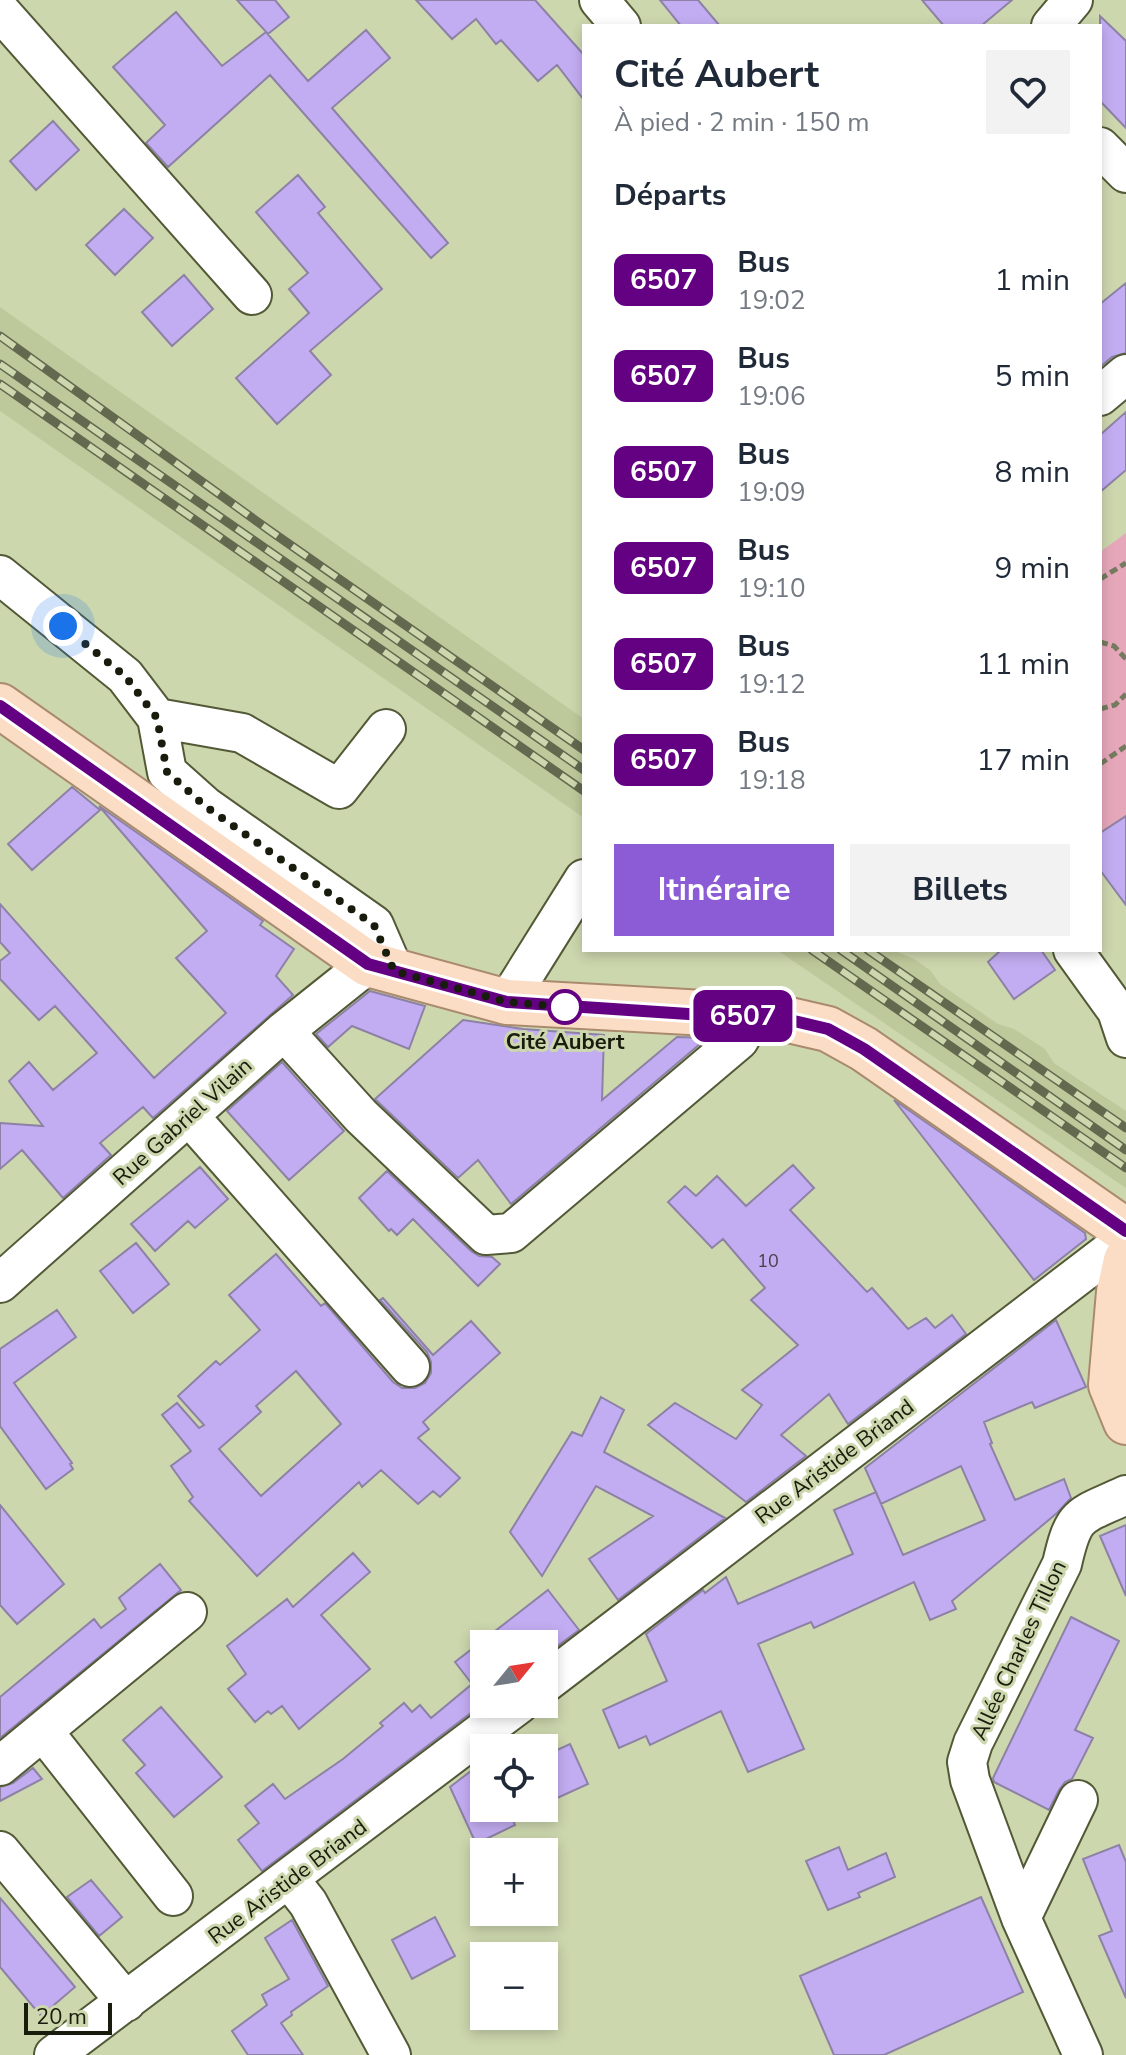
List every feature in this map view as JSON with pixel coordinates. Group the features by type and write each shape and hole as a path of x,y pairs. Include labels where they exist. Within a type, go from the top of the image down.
{"main road":[{"path":"0,706 381,967 507,1002 753,1016 813,1024 842,1035 1126,1231"},
{"path":"1125,1413 1111,1385 1119,1292 1126,1260"}],"street":[{"path":"599,0 619,24"},
{"path":"1037,0 1043,24"},
{"path":"1053,24 1073,0"},
{"path":"0,11 252,295"},
{"path":"1102,149 1126,173"},
{"path":"1102,394 1126,374"},
{"path":"0,575 125,676 157,718 167,772 205,806 374,925 381,967"},
{"path":"157,718 242,733 339,789 386,729"},
{"path":"507,1002 582,882"},
{"path":"1074,952 1117,1011 1126,1038"},
{"name":"Rue Gabriel Vilain","path":"0,1283 284,1031 381,967"},
{"path":"284,1031 361,1116 486,1235 511,1233 739,1040 753,1016"},
{"path":"189,1116 410,1367"},
{"name":"Rue Aristide Briand","path":"558,1673 1126,1239"},
{"name":"Allée Charles Tillon","path":"1083,2055 1021,1918 970,1780 967,1762 973,1743 1062,1564 1069,1533 1080,1517 1126,1495"},
{"path":"0,1766 187,1612"},
{"name":"Rue Aristide Briand","path":"54,2055 501,1718"},
{"path":"43,1731 173,1896"},
{"path":"1021,1918 1078,1800"},
{"path":"0,1851 126,2002"},
{"path":"289,1879 308,1903 391,2055"}],"path":[{"path":"1102,578 1126,563"},
{"path":"1102,643 1114,646 1126,659"},
{"path":"1102,708 1115,705 1126,694"},
{"path":"1102,763 1126,746"}],"shaded area":[{"path":"0,307 582,718 582,817 0,411"},
{"path":"1126,533 1126,816 1102,832 1102,551"},
{"path":"780,952 898,952 914,959 930,970 940,984 998,1024 1014,1029 1045,1049 1054,1063 1126,1111 1126,1188"}],"building":[{"path":"237,0 275,0 289,17 268,34"},
{"path":"416,0 535,0 582,53 582,97 557,65 538,81 501,40 496,44 476,19 452,39"},
{"path":"660,0 698,0 718,24 679,24"},
{"path":"922,0 1012,0 983,24 942,24"},
{"path":"176,12 222,66 266,32 308,81 366,30 390,58 332,108 448,243 431,258 270,75 168,167 146,143 165,125 113,67"},
{"path":"1100,16 1126,41 1126,128 1102,103"},
{"path":"53,121 79,150 36,190 10,161"},
{"path":"298,175 325,207 318,213 382,289 310,351 331,375 277,424 236,378 309,313 289,289 308,273 256,212"},
{"path":"124,209 153,238 115,275 86,245"},
{"path":"184,275 213,309 172,346 142,312"},
{"path":"1126,283 1126,353 1112,357 1102,365 1102,302"},
{"path":"1126,412 1126,470 1102,490 1102,433"},
{"path":"72,787 100,810 32,870 8,844"},
{"path":"99,806 263,921 260,925 294,949 276,976 293,995 153,1118 143,1107 100,1143 111,1155 63,1198 22,1150 0,1169 0,1123 43,1126 9,1081 29,1062 53,1090 97,1053 55,1006 39,1020 0,979 0,961 10,953 0,942 0,904 154,1078 226,1013 176,958 207,931"},
{"path":"1126,816 1126,905 1102,873 1102,832"},
{"path":"999,952 1042,952 1055,970 1014,999 988,962"},
{"path":"370,991 425,1006 409,1049 352,1026 328,1047 316,1034"},
{"path":"463,1020 523,1029 604,1035 602,1100 677,1037 707,1038 511,1204 478,1160 458,1178 375,1099"},
{"path":"282,1062 344,1131 289,1180 227,1111"},
{"path":"894,1100 1085,1233 1086,1239 1034,1280"},
{"path":"793,1165 814,1188 790,1210 867,1292 872,1288 908,1329 926,1318 935,1328 952,1315 966,1334 848,1424 829,1394 781,1435 806,1456 746,1502 648,1425 675,1403 736,1439 762,1405 742,1390 798,1345 751,1300 765,1288 723,1239 712,1248 668,1202 685,1186 696,1196 717,1176 746,1206"},
{"path":"200,1167 228,1199 195,1228 188,1221 155,1251 131,1224"},
{"path":"387,1171 471,1251 479,1256 492,1257 500,1264 478,1286 413,1219 397,1235 391,1229 389,1231 359,1198"},
{"path":"136,1243 169,1284 133,1313 100,1271"},
{"path":"276,1254 321,1306 325,1303 393,1382 402,1388 415,1388 425,1383 431,1373 431,1362 427,1352 380,1300 383,1298 433,1355 471,1321 500,1353 423,1422 429,1429 418,1438 460,1478 440,1497 433,1491 418,1504 381,1470 362,1487 359,1482 257,1576 189,1501 193,1497 171,1466 191,1451 162,1415 177,1403 199,1428 204,1425 178,1396 216,1361 220,1365 260,1330 229,1295","holes":["296,1371 341,1424 261,1496 219,1449 261,1412 256,1406"]},
{"path":"57,1310 76,1337 14,1383 72,1463 73,1469 46,1489 0,1426 0,1349"},
{"path":"1056,1320 1086,1387 1035,1408 1032,1402 984,1422 990,1444 1015,1500 1064,1479 1071,1498 1057,1513 952,1601 956,1609 930,1620 914,1582 814,1628 811,1622 758,1644 804,1749 748,1772 721,1711 650,1745 646,1736 619,1748 603,1710 667,1681 646,1634 703,1590 705,1593 726,1577 738,1604 853,1554 834,1510 876,1492 865,1468","holes":["961,1466 985,1520 903,1555 881,1504"]},
{"path":"601,1397 624,1410 604,1452 725,1518 618,1600 589,1559 653,1516 596,1486 542,1576 510,1532 572,1432 582,1436"},
{"path":"0,1505 64,1584 17,1624 0,1605"},
{"path":"1126,1525 1126,1596 1100,1536"},
{"path":"353,1553 370,1572 321,1615 370,1669 299,1729 282,1706 271,1714 268,1711 255,1722 228,1689 246,1674 227,1646 287,1599 293,1607"},
{"path":"160,1564 181,1590 0,1738 0,1697 94,1619 101,1628 126,1609 119,1598"},
{"path":"548,1590 579,1630 558,1646 558,1630 496,1630"},
{"path":"1071,1617 1119,1641 1075,1730 1093,1738 1072,1779 1059,1790 1049,1810 994,1782 993,1778"},
{"path":"470,1650 470,1681 455,1662"},
{"path":"470,1686 470,1714 262,1871 238,1840 259,1823 245,1806 273,1784 285,1799 343,1759 383,1726 380,1723 404,1703 412,1712 420,1705 431,1718"},
{"path":"161,1707 222,1777 174,1817 136,1773 145,1765 123,1740"},
{"path":"570,1744 588,1784 558,1798 558,1750"},
{"path":"33,1768 42,1779 0,1801 0,1787 13,1783"},
{"path":"470,1772 470,1822 514,1822 515,1825 488,1838 473,1838 450,1787"},
{"path":"1119,1845 1126,1862 1126,1998 1099,1936 1112,1931 1083,1859"},
{"path":"839,1847 848,1870 886,1853 895,1877 858,1893 860,1897 828,1910 806,1861"},
{"path":"91,1880 122,1917 99,1936 67,1897"},
{"path":"981,1897 1023,1992 884,2055 834,2055 800,1976"},
{"path":"0,1898 75,1987 41,2016 0,1967"},
{"path":"435,1917 455,1956 412,1979 392,1940"},
{"path":"292,1920 328,1986 291,2012 292,2015 281,2023 303,2055 248,2055 232,2031 267,2005 262,1995 289,1979 265,1938"}],"railway":[{"path":"0,336 269,530 582,749"},
{"path":"0,364 582,769"},
{"path":"0,384 582,790"},
{"path":"815,952 1126,1168"},
{"path":"844,952 1126,1150"},
{"path":"871,952 1126,1128"}],"bus line":[{"name":"6507","path":"0,706 368,964 507,1002 776,1017 828,1029 864,1049 1126,1231"}],"place":[{"name":"Cité Aubert","path":"565,1007"}],"route":[{"path":"63,626 125,676 157,718 167,772 205,806 374,925 394,971 507,1002 565,1007"}]}
